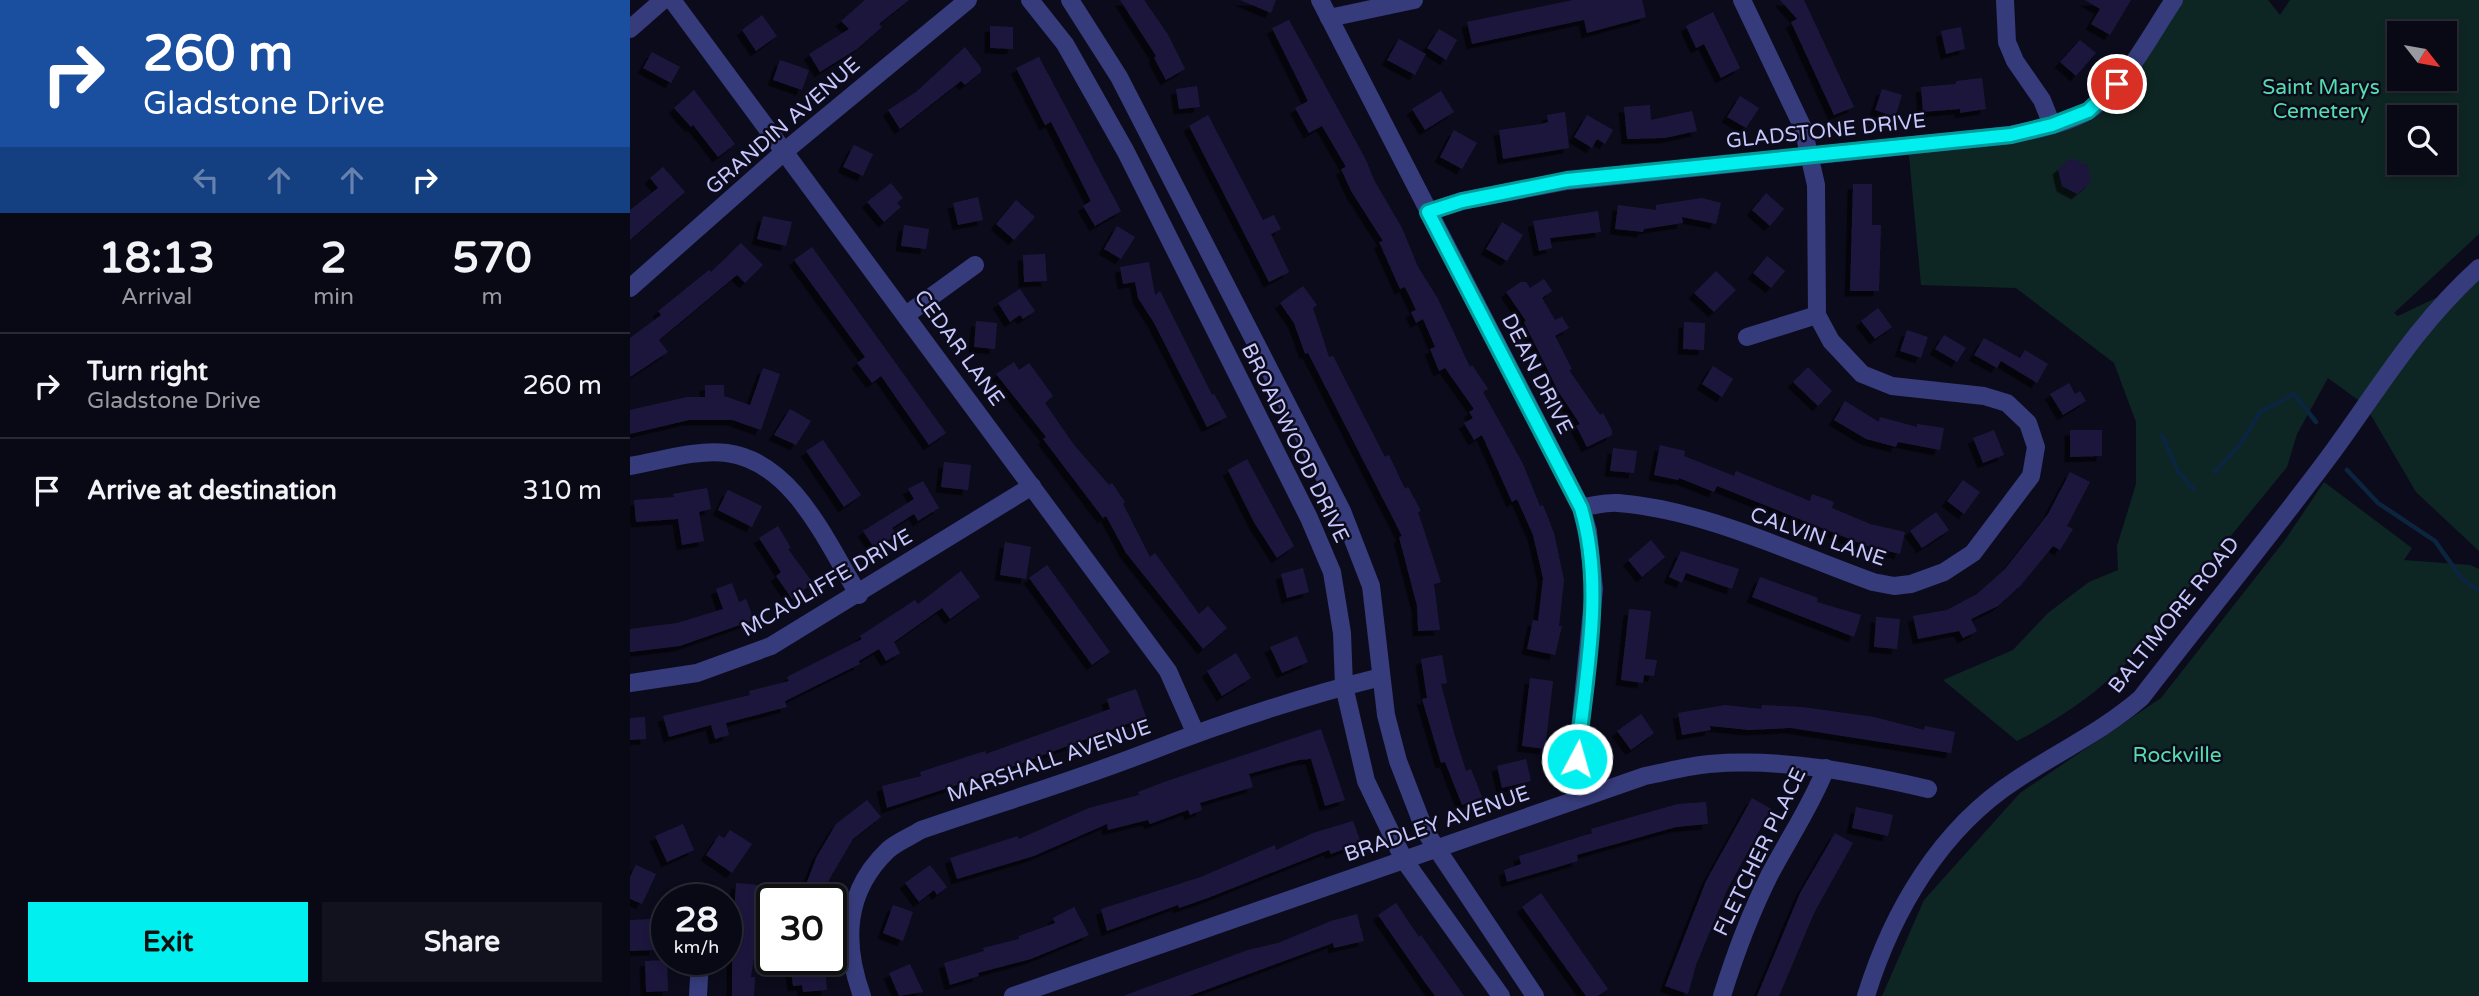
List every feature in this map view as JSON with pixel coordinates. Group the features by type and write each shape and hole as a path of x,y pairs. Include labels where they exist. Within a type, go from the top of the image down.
{"street":[{"path":"630,29 663,0"},
{"name":"CEDAR LANE","path":"672,0 1168,671 1195,732"},
{"name":"GRANDIN AVENUE","path":"630,288 785,152 968,0"},
{"name":"BROADWOOD DRIVE","path":"1030,0 1065,44 1126,152 1309,518 1332,572 1342,634 1344,686 1366,781 1404,860 1501,996"},
{"name":"BROADWOOD DRIVE","path":"1070,0 1119,78 1342,511 1371,586 1386,715 1398,761 1425,831 1535,996"},
{"name":"DEAN DRIVE","path":"1320,0 1581,508 1588,531 1594,589 1577,759 1582,797"},
{"path":"1329,18 1414,0"},
{"path":"1742,0 1804,128 1816,185 1817,315 1747,337"},
{"path":"2005,0 2007,42 2015,61 2042,100 2052,125"},
{"name":"GLADSTONE DRIVE","path":"1428,212 1462,201 1567,180 2011,135 2052,125 2088,111 2117,84 2174,0"},
{"path":"906,315 975,265"},
{"name":"BALTIMORE ROAD","path":"1866,996 1879,953 1899,911 1935,856 1966,821 2013,781 2118,719 2141,698 2334,450 2410,340 2441,303 2479,268"},
{"name":"CALVIN LANE","path":"1581,508 1616,503 1676,514 1719,526 1873,582 1894,586 1944,572 1973,554 2031,476 2036,447 2028,423 2007,403 1984,396 1892,386 1862,374 1831,341 1817,315"},
{"path":"630,466 706,452 727,453 750,459 772,471 798,499 859,594"},
{"name":"MCAULIFFE DRIVE","path":"630,683 697,673 771,646 1032,486"},
{"name":"MARSHALL AVENUE","path":"862,996 848,938 854,904 865,879 889,849 921,830 1147,752 1195,732 1381,677"},
{"name":"BRADLEY AVENUE","path":"1013,996 1645,776 1707,764 1766,762 1826,768 1928,789"},
{"name":"FLETCHER PLACE","path":"1722,996 1739,944 1765,886 1814,801 1826,768"},
{"path":"698,996 699,975"}],"green space":[{"name":"Saint Marys Cemetery","path":"2174,0 2268,0 2280,15 2290,0 2479,0 2479,234 2394,313 2398,316 2457,288 2479,268 2479,551 2416,492 2365,405 2328,378 2297,434 2287,467 2127,663 2102,686 2075,706 2017,741 1943,680 2013,650 2048,613 2089,582 2118,570 2117,546 2136,484 2136,422 2114,363 2016,288 1921,285 1908,145 2011,135 2088,111"},
{"name":"Rockville","path":"2324,482 2412,548 2404,560 2470,565 2479,569 2479,996 1882,996 1924,900 2020,793 2161,698 2285,540"}],"building":[{"path":"865,0 909,0 879,24 882,27 857,49 820,72 809,54 849,29 841,21"},
{"path":"1120,0 1144,0 1167,33 1185,69 1166,80 1154,58 1156,56"},
{"path":"1240,0 1276,0 1271,13"},
{"path":"1573,0 1642,0 1646,17 1587,33 1584,20 1472,44 1467,22"},
{"path":"1780,0 1804,0 1854,107 1834,115 1791,22 1797,19"},
{"path":"2085,0 2131,0 2110,35 2091,24 2100,9"},
{"path":"1713,12 1740,68 1721,78 1704,44 1696,48 1686,26"},
{"path":"762,15 777,36 756,51 742,30"},
{"path":"1289,20 1402,228 1418,267 1438,299 1470,367 1472,365 1488,389 1483,392 1523,464 1540,506 1543,505 1554,533 1564,580 1559,626 1562,626 1555,655 1527,649 1533,620 1538,621 1543,578 1533,535 1517,499 1512,502 1482,435 1474,440 1464,423 1473,418 1469,412 1474,409 1445,368 1439,371 1430,349 1435,347 1423,319 1416,323 1411,312 1416,310 1405,287 1400,289 1379,242 1383,241 1351,191 1341,169 1346,167 1322,126 1309,133 1295,108 1308,101 1272,28"},
{"path":"990,26 1013,27 1013,49 990,48"},
{"path":"1961,27 1965,49 1946,54 1941,31"},
{"path":"1439,29 1457,40 1446,60 1427,48"},
{"path":"1399,39 1426,54 1415,75 1387,60"},
{"path":"2080,40 2096,53 2076,76 2060,62"},
{"path":"965,47 981,68 981,72 965,85 961,81 900,129 888,110 916,92"},
{"path":"652,52 680,67 671,83 643,68"},
{"path":"1039,57 1121,211 1095,226 1083,206 1091,201 1051,122 1045,125 1016,68"},
{"path":"780,60 809,70 802,90 773,80"},
{"path":"1982,78 1986,109 1960,113 1960,109 1923,112 1921,87 1956,84 1956,81"},
{"path":"1197,86 1200,107 1179,109 1176,89"},
{"path":"1882,89 1902,95 1895,117 1875,110"},
{"path":"694,90 735,144 718,157 693,125 691,127 674,108"},
{"path":"1441,91 1454,112 1425,130 1412,109"},
{"path":"1740,96 1759,108 1746,128 1727,117"},
{"path":"1650,105 1651,120 1692,111 1697,131 1665,138 1627,139 1624,107"},
{"path":"1565,112 1569,148 1503,159 1499,130 1541,124 1548,122 1547,115"},
{"path":"1208,115 1263,220 1274,215 1281,229 1271,234 1289,272 1269,282 1189,126"},
{"path":"1587,115 1613,130 1605,144 1597,139 1592,148 1574,137"},
{"path":"1454,130 1477,143 1462,169 1440,157"},
{"path":"854,145 873,154 863,176 843,167"},
{"path":"2071,158 2088,165 2091,182 2077,194 2062,186 2058,169"},
{"path":"663,167 685,192 630,240 630,210 658,188 650,178"},
{"path":"891,183 903,198 897,203 901,207 884,222 867,202"},
{"path":"1853,184 1872,184 1872,225 1881,225 1879,291 1850,291"},
{"path":"1766,193 1784,209 1770,226 1752,210"},
{"path":"978,197 983,220 958,225 953,203"},
{"path":"1702,198 1721,203 1716,224 1682,217 1683,223 1644,229 1643,232 1615,229 1618,205 1656,210 1656,205"},
{"path":"1016,200 1035,217 1014,240 996,224"},
{"path":"1598,211 1601,232 1550,238 1552,248 1539,251 1533,221"},
{"path":"763,216 792,222 786,246 757,239"},
{"path":"1502,222 1523,235 1507,261 1486,249"},
{"path":"904,225 929,229 926,249 901,246"},
{"path":"1117,226 1135,237 1121,259 1104,249"},
{"path":"741,243 763,265 745,283 737,275 659,340 668,352 630,377 630,338 661,315 658,311 709,270 711,272"},
{"path":"812,247 946,433 929,445 881,376 872,383 857,363 865,357 794,260"},
{"path":"1045,254 1047,281 1024,282 1023,255"},
{"path":"1767,256 1785,271 1771,288 1753,273"},
{"path":"1149,262 1155,295 1160,291 1212,395 1214,394 1227,417 1207,427 1154,323 1138,298 1135,282 1123,284 1120,267"},
{"path":"1716,271 1736,290 1714,312 1694,293"},
{"path":"1544,279 1552,291 1542,298 1555,320 1562,317 1569,328 1555,336 1572,369 1569,370 1600,415 1603,413 1612,430 1612,435 1587,447 1576,426 1580,424 1558,391 1524,322 1526,321 1506,292 1521,282 1526,282 1530,288"},
{"path":"1303,286 1317,305 1313,308 1329,357 1333,356 1385,457 1389,455 1405,489 1408,487 1421,511 1418,512 1441,582 1434,584 1440,630 1418,631 1417,606 1399,537 1402,536 1308,353 1305,354 1294,323 1280,303"},
{"path":"1020,289 1035,311 1023,319 1020,315 1010,322 998,303"},
{"path":"1878,308 1892,327 1875,339 1861,321"},
{"path":"976,321 997,323 995,349 974,347"},
{"path":"1684,322 1705,323 1704,350 1683,349"},
{"path":"1907,330 1928,337 1921,358 1900,351"},
{"path":"1944,335 1966,348 1957,362 1935,349"},
{"path":"1984,338 2020,358 2025,350 2048,364 2037,383 2001,361 1997,368 1974,355"},
{"path":"1014,362 1019,370 1029,363 1053,396 1045,403 1074,445 1109,485 1112,483 1125,502 1123,504 1150,557 1155,553 1199,614 1208,606 1227,628 1203,649 1126,553 1106,516 1103,518 1043,439 1046,437 996,374"},
{"path":"1713,366 1733,379 1722,397 1702,384"},
{"path":"1808,367 1832,391 1818,406 1793,382"},
{"path":"763,368 780,374 761,430 732,420 689,420 630,434 630,410 687,397 705,397 705,385 724,385 724,396 750,405"},
{"path":"2069,383 2075,394 2080,391 2086,401 2063,415 2050,394"},
{"path":"1845,401 1879,422 1880,417 1917,427 1917,424 1944,428 1940,450 1898,442 1896,447 1866,439 1834,420"},
{"path":"790,409 811,421 796,445 774,435"},
{"path":"1994,430 2004,455 1983,463 1973,438"},
{"path":"2070,430 2102,430 2102,456 2070,457"},
{"path":"823,440 861,495 844,507 806,451"},
{"path":"1660,445 1685,451 1684,456 1734,476 1736,471 1810,501 1812,494 1834,502 1832,508 1870,524 1905,532 1900,554 1867,546 1717,486 1714,492 1679,478 1678,480 1654,475"},
{"path":"1613,448 1637,451 1634,473 1610,471"},
{"path":"1247,459 1294,546 1277,558 1255,524 1228,470"},
{"path":"944,462 971,465 968,490 941,487"},
{"path":"2070,472 2090,482 2067,526 2073,529 2060,550 2053,546 2021,585 1998,606 1971,619 1977,631 1963,638 1959,631 1918,639 1913,616 1947,610 1977,594 2005,569 2048,514"},
{"path":"1963,480 1980,492 1964,514 1947,501"},
{"path":"923,481 939,508 918,521 914,514 892,528 896,535 875,549 863,531 914,499 908,489"},
{"path":"707,488 711,509 699,512 704,541 682,545 678,519 636,522 634,500 674,497 673,494"},
{"path":"728,490 762,506 752,527 718,510"},
{"path":"1936,512 1949,530 1922,548 1910,531"},
{"path":"778,526 791,548 788,549 813,583 792,599 776,576 781,572 759,538"},
{"path":"1651,540 1665,557 1642,577 1628,560"},
{"path":"1005,542 1031,547 1026,579 1000,575"},
{"path":"1681,551 1739,569 1732,589 1686,573 1682,583 1669,577"},
{"path":"1047,565 1110,652 1092,665 1029,578"},
{"path":"1303,568 1309,592 1287,598 1281,574"},
{"path":"961,571 980,597 950,619 942,608 894,642 900,653 886,661 879,649 859,661 860,664 785,701 787,707 726,723 729,735 715,739 711,725 669,737 663,716 750,695 749,691 789,681 787,677 862,639 860,636 915,600 918,604"},
{"path":"1760,577 1818,598 1817,602 1861,615 1854,637 1752,597"},
{"path":"732,583 739,602 746,599 754,620 680,646 630,652 630,629 677,623 723,609 716,589"},
{"path":"1629,609 1651,611 1645,659 1657,660 1654,676 1644,675 1643,683 1621,680"},
{"path":"1876,617 1900,619 1897,649 1874,647"},
{"path":"1297,636 1308,662 1282,673 1270,647"},
{"path":"1236,653 1251,678 1222,696 1207,671"},
{"path":"1442,655 1447,683 1441,684 1454,733 1466,771 1471,769 1482,797 1462,805 1445,762 1441,763 1422,699 1427,698 1421,659"},
{"path":"1530,678 1553,681 1545,749 1522,746"},
{"path":"1136,689 1146,717 1003,770 887,808 882,786 921,776 920,772 985,751 986,754 1110,709 1107,699"},
{"path":"1725,705 1761,709 1762,705 1802,707 1874,717 1924,730 1925,726 1955,732 1951,753 1791,728 1749,730 1710,726 1711,730 1682,735 1678,713"},
{"path":"1641,714 1654,733 1631,750 1617,731"},
{"path":"645,717 646,739 630,740 630,718"},
{"path":"1321,729 1345,800 1325,806 1311,759 1299,760 1249,774 1253,787 1200,803 1202,810 1190,815 1188,810 1150,824 1148,820 1108,830 1107,824 1034,856 957,879 950,858 1018,836 1019,839 1089,808 1139,795 1138,792 1167,781"},
{"path":"1526,759 1531,781 1502,788 1497,766"},
{"path":"1752,798 1771,809 1727,890 1696,965 1688,994 1665,986 1706,881"},
{"path":"867,800 881,817 853,839 828,884 806,884 817,856 836,824"},
{"path":"1706,802 1708,824 1676,827 1577,855 1578,861 1507,882 1504,870 1521,864 1519,856 1632,817 1678,804"},
{"path":"1856,807 1893,815 1888,836 1852,828"},
{"path":"1353,821 1361,843 1331,854 1329,850 1208,898 1179,908 1178,905 1107,931 1101,909 1201,877 1275,845 1276,850 1313,833"},
{"path":"683,824 694,850 667,862 655,836"},
{"path":"730,830 752,844 732,873 706,855 719,835 724,838"},
{"path":"1835,833 1853,843 1814,913 1779,996 1757,996 1800,893"},
{"path":"636,865 656,874 642,904 630,899 630,877"},
{"path":"930,865 947,887 937,895 934,890 919,902 905,883"},
{"path":"736,883 756,885 756,945 751,977 755,977 754,996 732,996 732,975 742,975 742,884"},
{"path":"1541,893 1608,989 1598,996 1586,996 1522,907"},
{"path":"1396,903 1464,996 1435,996 1426,984 1378,915"},
{"path":"893,905 913,912 903,941 883,933"},
{"path":"1074,907 1089,935 1031,959 978,973 979,976 950,985 944,963 984,951 983,948 1019,939 1019,936 1055,923 1053,918"},
{"path":"1357,914 1364,941 1334,948 1333,943 1189,996 1123,996 1248,950 1278,943 1331,921"},
{"path":"651,919 651,950 630,951 630,920"},
{"path":"645,961 651,961 651,975 667,975 668,991 646,992"},
{"path":"910,964 923,992 899,996 889,973"},
{"path":"792,975 826,975 827,990 803,992 802,985 793,986"}],"waterway":[{"path":"2215,472 2242,442 2260,412 2294,394 2316,422"},
{"path":"2162,435 2178,471 2194,490"},
{"path":"2347,470 2378,503 2435,541 2462,579 2479,591"}],"route":[{"path":"1577,759 1594,589 1588,531 1581,508 1428,212 1462,201 1567,180 2011,135 2052,125 2088,111 2117,84"}]}
